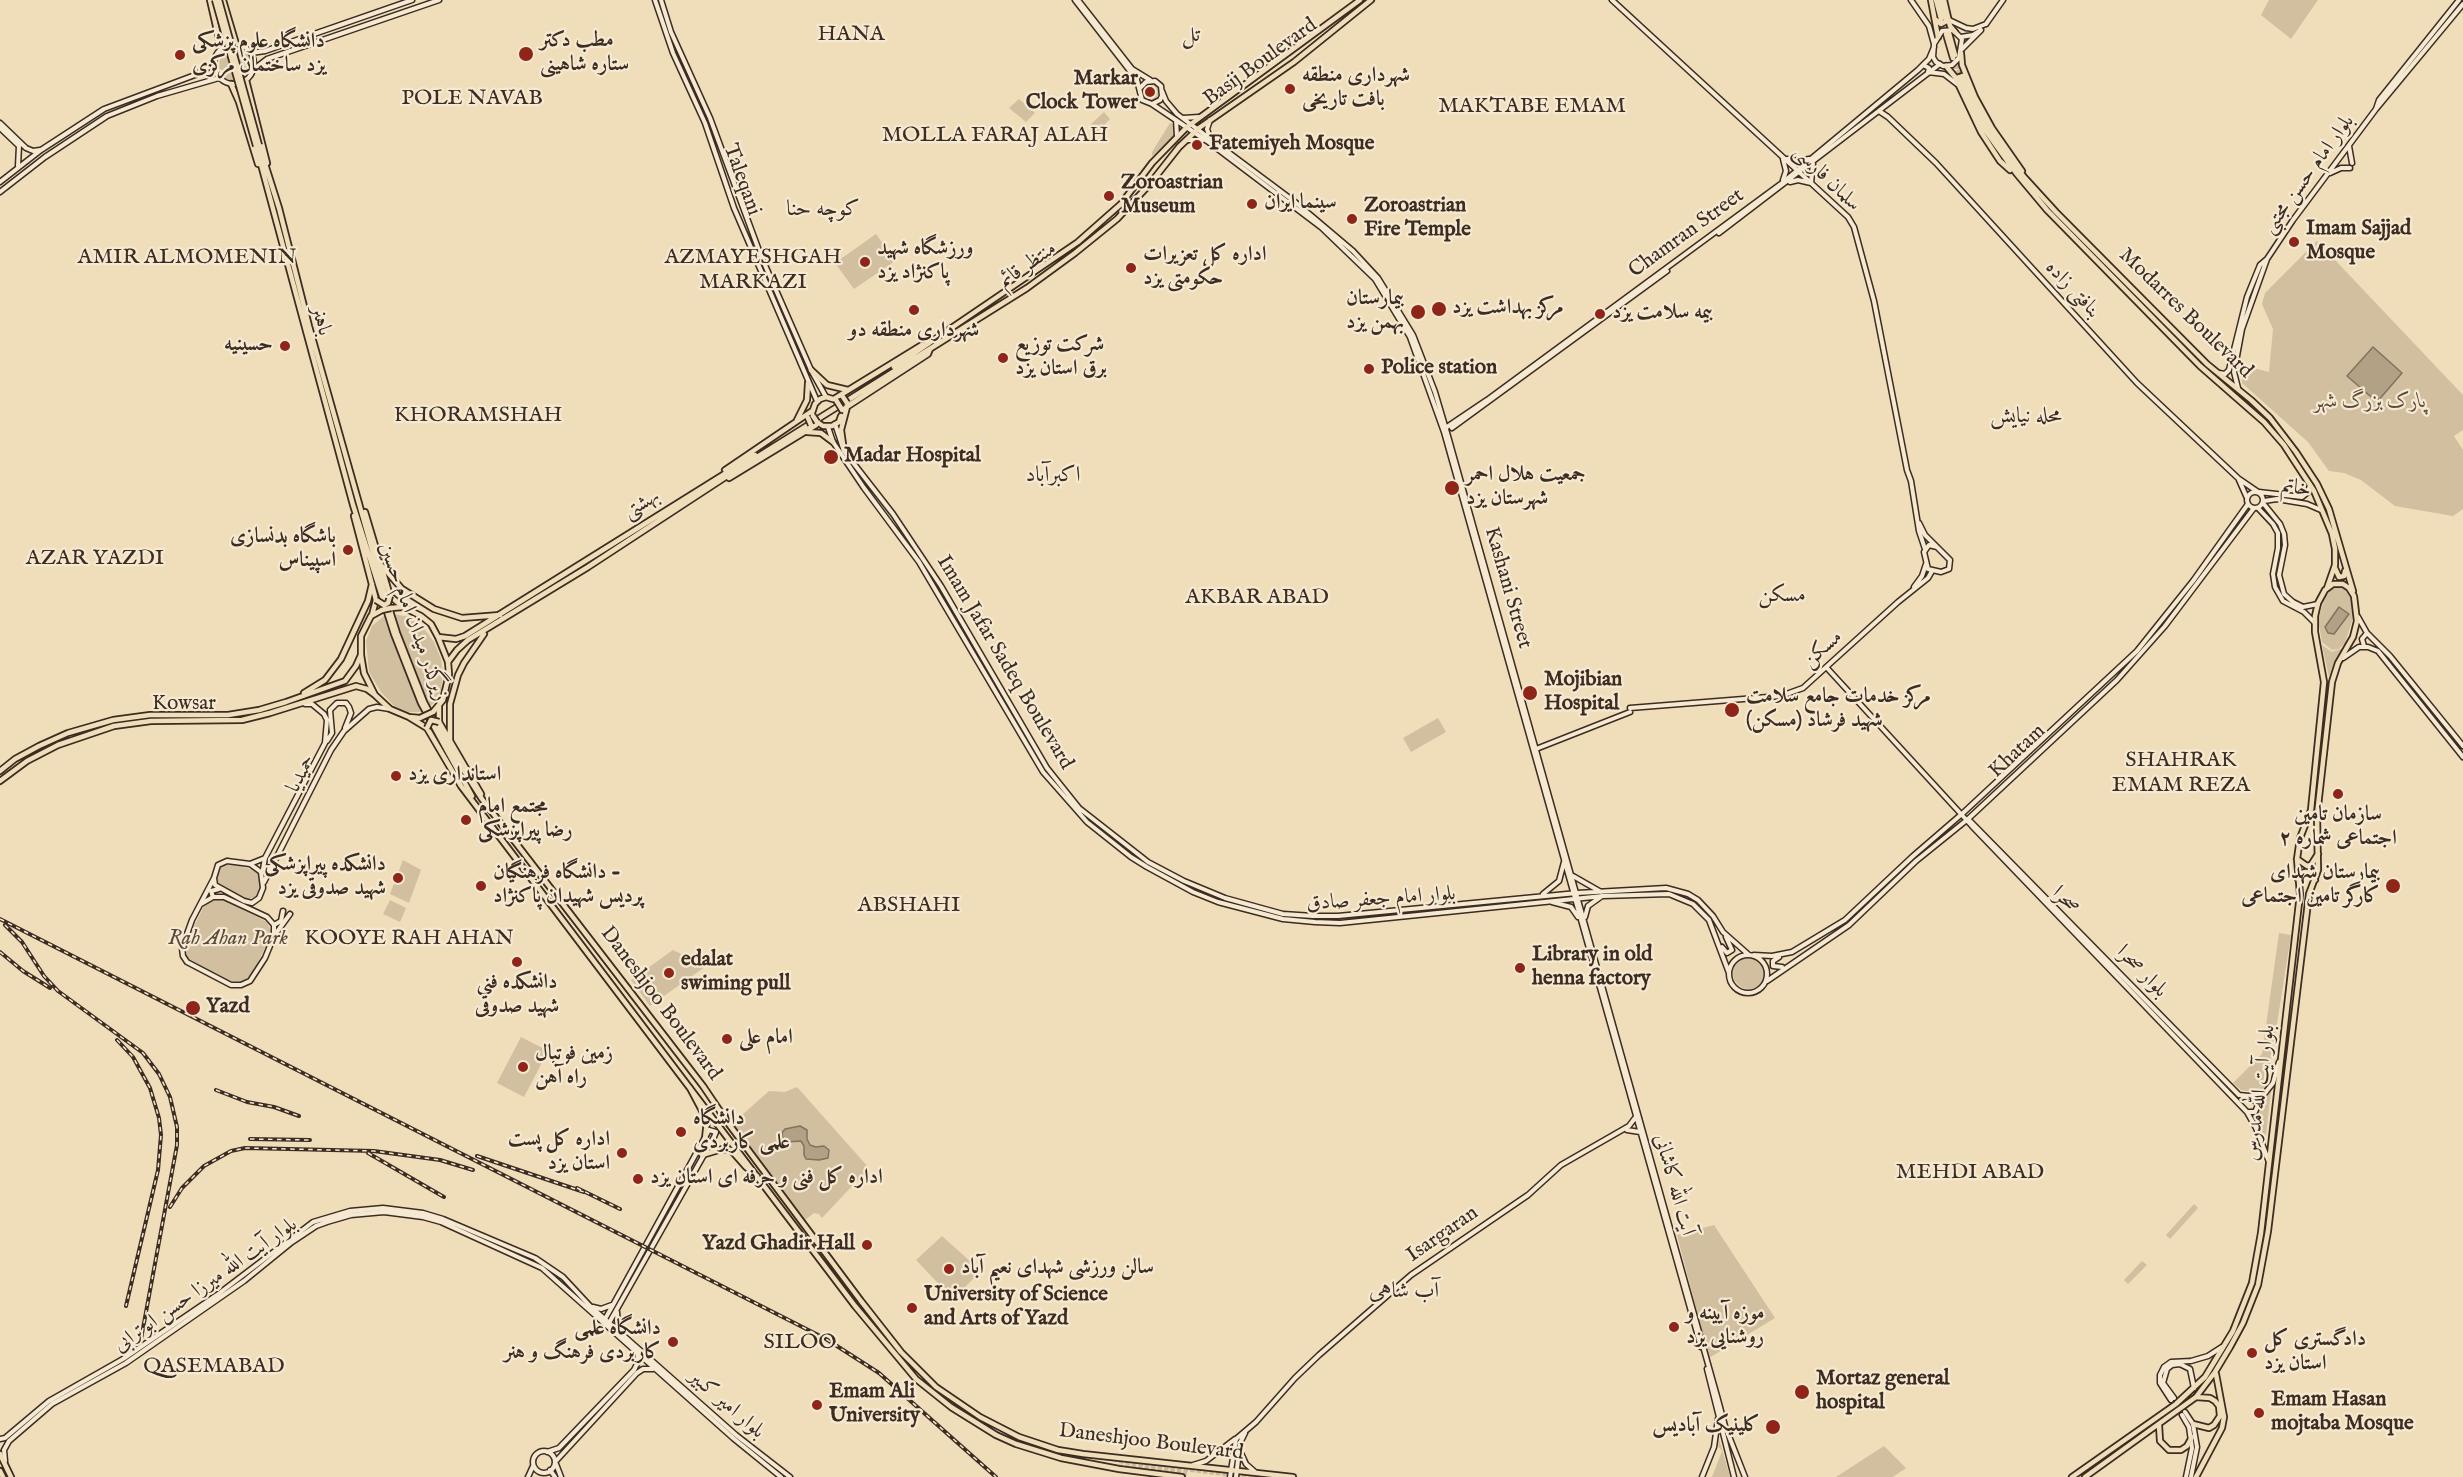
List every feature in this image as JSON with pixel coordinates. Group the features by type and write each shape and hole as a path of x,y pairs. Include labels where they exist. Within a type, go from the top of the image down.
{"main road":[{"path":"0,182 41,150 104,109 195,75 209,67 221,48 210,0"},
{"path":"219,0 236,44"},
{"name":"باهنر","path":"219,0 353,505"},
{"path":"251,52 265,51 412,0"},
{"path":"214,61 214,70 219,78 231,84 246,80 254,69 267,59 439,0"},
{"name":"Taleqani","path":"655,0 673,53 705,123 734,208 817,401"},
{"name":"Taleqani","path":"661,0 677,48 710,118 740,204 811,370 826,397"},
{"path":"1076,0 1132,69 1158,83 1170,108 1189,126"},
{"path":"1076,0 1137,80 1140,88 1139,96 1142,100 1189,126"},
{"name":"Basij Boulevard","path":"1189,126 1360,0"},
{"name":"Basij Boulevard","path":"1196,131 1294,62 1371,0"},
{"name":"سلمان فارسی","path":"1612,0 1811,183 1848,218 1854,227 1874,301 1925,549"},
{"path":"1911,0 1931,31 1934,46 1933,57 1940,64 1960,75"},
{"path":"1931,0 1933,7 1961,37 1973,35 1981,30"},
{"path":"1934,46 1943,19 1940,0"},
{"path":"1958,54 1986,24 2003,0"},
{"name":"بلوار امام حسن مجتبی","path":"2376,109 2379,100 2459,0"},
{"name":"بلوار امام حسن مجتبی","path":"2238,388 2232,371 2242,329 2267,258 2376,109 2463,4"},
{"path":"1922,14 1930,15 1933,7"},
{"path":"1943,19 1973,29 1986,24"},
{"path":"218,32 231,29"},
{"path":"1938,37 1942,31 1955,32"},
{"path":"1947,34 1950,45 1958,54 1960,75 1958,84"},
{"path":"1946,66 1957,62 1961,37"},
{"path":"221,48 236,44 244,46 251,52 254,69"},
{"name":"Chamran Street","path":"1445,430 1452,428 1814,159 1923,66 1934,46"},
{"path":"265,51 263,55 267,59"},
{"path":"1289,53 1290,60 1294,62"},
{"path":"1279,60 1285,64 1285,68"},
{"name":"Chamran Street","path":"1825,150 1940,64"},
{"path":"1923,66 1927,66 1928,72 1944,74 1958,84 1981,132 2000,161 2016,173"},
{"path":"195,75 198,83"},
{"name":"Modarres Boulevard","path":"1960,75 1985,130 2016,173 2056,220 2200,366 2264,422 2284,445 2310,484 2323,510 2334,542 2335,565 2318,603 2315,623"},
{"name":"Modarres Boulevard","path":"1960,75 1992,128 2021,166 2024,177 2056,212 2219,373 2277,426 2317,484 2337,532 2357,615"},
{"path":"0,192 45,157 107,116 157,96 219,78"},
{"path":"246,80 264,145 266,176"},
{"path":"1140,88 1146,82 1151,81"},
{"path":"231,84 258,164 266,176"},
{"path":"235,94 248,91"},
{"path":"1152,104 1160,100 1162,91"},
{"path":"1886,105 1888,117"},
{"name":"بنافتی زاده","path":"1879,111 1938,166 2117,363 2239,479 2259,492"},
{"path":"1181,117 1203,116"},
{"path":"1176,119 1177,137"},
{"path":"1184,142 1194,139 1208,140 1207,129 1211,119"},
{"path":"0,125 29,150 41,150"},
{"path":"0,125 19,146 18,168"},
{"name":"Kashani Street","path":"1189,126 1324,225 1378,278 1410,337 1445,430 1577,898"},
{"name":"منتظر قائم","path":"855,397 1078,242 1121,204 1152,163 1189,126"},
{"name":"منتظر قائم","path":"931,345 1021,292 1075,254 1117,219 1196,131"},
{"path":"2349,144 2352,163"},
{"path":"1783,158 1799,161 1814,159 1811,183 1798,180 1783,183 1786,171 1783,158"},
{"path":"1152,163 1155,169 1160,169"},
{"path":"2329,173 2338,169 2350,168"},
{"path":"1145,174 1150,176 1152,181"},
{"name":"باهنر","path":"266,176 359,500"},
{"name":"Chamran Street","path":"1445,430 1783,183"},
{"name":"Kashani Street","path":"1389,298 1413,335 1443,418 1576,893"},
{"path":"835,400 922,345 931,345 928,354 842,409"},
{"name":"بهشتی","path":"456,639 502,614 931,345"},
{"path":"811,370 827,385 845,393 849,404 841,430 844,451"},
{"path":"2219,373 2232,371"},
{"path":"795,424 807,400 808,383"},
{"path":"812,389 818,390 820,386"},
{"path":"719,476 809,416 817,401 826,397 835,400 842,409 841,418 830,434"},
{"name":"بهشتی","path":"448,662 468,640 486,631 855,397"},
{"path":"809,416 818,423 836,427"},
{"path":"809,416 811,427"},
{"path":"1443,418 1451,422 1457,421"},
{"path":"723,480 735,476 818,423"},
{"name":"Imam Jafar Sadeq Boulevard","path":"828,427 834,442 864,488 919,562 1034,757 1058,790 1087,822 1131,857 1193,892 1240,909 1283,919 1340,923 1409,915"},
{"name":"Imam Jafar Sadeq Boulevard","path":"836,427 844,451 898,523 963,624 1038,754 1080,808 1098,825 1148,862 1216,895 1282,914 1326,917 1540,896 1576,893 1602,894"},
{"path":"1448,436 1452,428"},
{"path":"804,432 816,431 834,442"},
{"name":"بنافتی زاده","path":"2239,479 2247,498"},
{"name":"خاتم","path":"2259,492 2301,497 2308,492 2310,484"},
{"path":"2315,623 2304,612 2283,601 2275,587 2273,574 2278,548 2278,533 2273,524 2256,508 2248,504 2247,498 2250,493 2259,492 2284,534 2285,545 2279,576 2284,594 2303,607 2318,603"},
{"name":"خاتم","path":"2263,502 2277,499 2313,505 2323,510"},
{"path":"359,500 364,528"},
{"path":"359,500 390,596 389,601 384,605 376,600"},
{"path":"2256,508 2263,502"},
{"name":"Khatam","path":"1752,955 1783,955 1802,947 1845,920 1963,813 2121,668 2195,583 2248,504"},
{"path":"353,505 364,528"},
{"path":"353,505 376,600 361,636 364,673 375,695"},
{"name":"Khatam","path":"1767,981 1850,924 1916,861 1968,819 2138,659 2195,583 2256,508"},
{"path":"2243,511 2248,512 2249,515"},
{"path":"1917,517 1925,535 1950,560 1951,565 1946,570 1932,571 1926,563"},
{"name":"زیرگذر میدان امام حسین","path":"364,528 404,662 440,740 476,804"},
{"name":"زیرگذر میدان امام حسین","path":"364,528 397,633 424,702 443,738 483,799"},
{"path":"1913,589 1922,576 1926,563 1925,549 1929,545 1937,547"},
{"path":"2335,565 2336,573 2341,578 2345,574 2346,566"},
{"path":"382,567 402,589 434,609 462,618 502,614"},
{"name":"مسکن","path":"1535,750 1630,710 1781,696 1803,688 1928,578 1932,571"},
{"path":"2325,590 2331,585 2340,583 2347,586 2353,594"},
{"path":"298,698 325,680 339,662 368,601 372,584"},
{"path":"390,596 431,624 448,662 448,683 439,706 433,712 420,718 409,717"},
{"path":"371,616 382,610 403,607"},
{"path":"2357,615 2367,633 2390,656 2463,746"},
{"name":"بلوار آیت الله مدرس","path":"2085,1477 2196,1396 2216,1372 2243,1323 2261,1273 2309,894 2315,880 2319,853 2317,814 2332,682 2338,663 2356,628 2357,615"},
{"name":"بلوار آیت الله مدرس","path":"2072,1477 2151,1422 2205,1377 2238,1322 2256,1271 2300,894 2297,859 2300,838 2311,810 2324,682 2315,623"},
{"path":"958,627 962,627 963,624"},
{"path":"450,742 450,704 458,675 486,631"},
{"path":"963,636 965,632 968,632"},
{"path":"2364,646 2362,639 2367,633"},
{"path":"438,637 456,639 455,646 459,648"},
{"path":"2338,663 2352,650 2364,646 2378,651 2463,758"},
{"path":"361,655 351,675 356,686 375,695 390,710 409,717 427,728 430,720 440,722"},
{"name":"صحرا","path":"1827,668 2247,1112 2269,1162"},
{"name":"Kowsar","path":"0,771 15,759 39,746 68,733 113,720 150,715 241,714 298,698 345,681 351,675"},
{"name":"Kowsar","path":"0,781 27,761 58,745 106,728 151,721 242,720 356,686"},
{"name":"حمیدیا","path":"265,858 325,743 327,720 324,714 312,704 301,703"},
{"path":"325,743 332,733 330,710 337,703 346,703 351,713 344,731"},
{"path":"439,706 440,722 480,789 483,799"},
{"name":"حمیدیا","path":"264,882 331,750 344,731 369,709 377,707 390,710"},
{"name":"Daneshjoo Boulevard","path":"427,728 461,786 687,1081 855,1306 923,1386 951,1407 996,1435 1061,1458 1119,1469 1182,1477"},
{"path":"2054,730 2059,734"},
{"path":"2047,736 2052,741"},
{"name":"Daneshjoo Boulevard","path":"483,799 695,1074 728,1123 854,1292 909,1360 936,1387 999,1428 1064,1451 1293,1477"},
{"path":"1956,819 1957,807"},
{"path":"1958,828 1974,825 1976,811"},
{"path":"1920,850 1920,854 1924,855"},
{"path":"2297,859 2307,866 2311,865 2319,853"},
{"path":"1912,857 1916,858 1916,861"},
{"path":"265,858 263,869 271,867"},
{"path":"250,864 265,858"},
{"path":"1540,896 1559,881 1565,858"},
{"path":"214,878 219,888 244,902 252,903 262,895 264,882 261,872 250,864 237,861 222,862 218,865 182,948 187,962 231,985 241,986 250,981 265,958 274,936 290,914"},
{"path":"2298,880 2302,873 2306,872 2310,873 2315,880"},
{"path":"1572,875 1602,894 1670,894 1702,910 1709,920 1732,985 1746,993 1757,992 1767,981 1768,973 1765,964 1723,932"},
{"path":"213,897 211,893 213,889 219,888"},
{"path":"1549,901 1570,907 1583,920 1588,906 1602,894 1666,888 1688,894 1706,907 1732,950 1727,953 1719,945"},
{"name":"بلوار امام جعفر صادق","path":"1409,915 1602,894"},
{"name":"بلوار صحرا","path":"2041,895 2239,1095 2256,1101 2258,1105 2255,1112 2247,1112"},
{"path":"200,905 213,897 232,900 267,917 274,925 274,936"},
{"name":"آیت الله کاشانی","path":"1577,898 1734,1477"},
{"path":"1416,908 1416,913 1419,914"},
{"path":"1409,909 1412,912 1409,915"},
{"path":"274,925 280,921 283,911"},
{"name":"آیت الله کاشانی","path":"1583,920 1717,1396 1744,1477"},
{"path":"1729,973 1735,960 1752,955"},
{"path":"1783,955 1773,961 1773,966 1779,968 1789,964"},
{"path":"2239,1095 2258,1096 2270,1088 2282,1049"},
{"path":"695,1074 692,1080 687,1081 693,1098 707,1120 705,1139"},
{"name":"Isargaran","path":"1616,1135 1632,1124 1635,1114"},
{"name":"Isargaran","path":"1234,1470 1241,1439 1250,1428 1295,1378 1399,1285 1528,1195 1561,1165 1638,1124"},
{"path":"607,1322 709,1130 716,1132 615,1307 620,1332"},
{"path":"1627,1130 1640,1132"},
{"path":"702,1155 722,1149 731,1150 761,1179"},
{"name":"بلوار آیت الله میرزا حسن ابوترابی","path":"0,1439 5,1438 55,1399 124,1361 244,1281 314,1224 350,1211 375,1208 403,1210 433,1216 535,1258 562,1277 589,1307"},
{"path":"849,1297 854,1292"},
{"path":"855,1306 861,1301"},
{"path":"589,1307 602,1309 615,1307"},
{"name":"بلوار امیر کبیر","path":"589,1307 620,1332 781,1477"},
{"name":"بلوار امیر کبیر","path":"607,1322 655,1369 790,1477"},
{"path":"2194,1388 2190,1368 2180,1364 2172,1365 2167,1369 2163,1383 2172,1399 2160,1383 2164,1366 2171,1362 2191,1361 2208,1356 2225,1345"},
{"path":"528,1477 536,1455 559,1448 634,1370 638,1364 638,1354"},
{"path":"535,1477 550,1470 637,1373 644,1369 655,1369"},
{"path":"2196,1477 2222,1428 2224,1417 2217,1391 2216,1372"},
{"path":"2193,1424 2209,1428 2220,1416 2216,1401 2196,1396"},
{"name":"بلوار آیت الله میرزا حسن ابوترابی","path":"6,1467 3,1453 6,1446 55,1399"},
{"path":"2186,1477 2192,1456 2192,1437 2184,1414 2193,1424 2197,1447 2191,1477"},
{"path":"1702,1477 1714,1447 1719,1415"},
{"path":"2159,1425 2160,1441 2169,1449 2181,1449 2187,1446 2192,1437"},
{"name":"Isargaran","path":"1187,1465 1206,1461 1250,1428"},
{"path":"1236,1439 1234,1470 1236,1477"},
{"path":"1239,1449 1247,1466 1256,1472"},
{"path":"547,1452 556,1461 561,1477"},
{"path":"0,1454 11,1477"},
{"path":"533,1465 542,1472"},
{"path":"1221,1468 1227,1477 1234,1470"},
{"path":"550,1470 555,1477"},
{"path":"0,1471 3,1477"},
{"path":"1241,1477 1248,1472"}],"green space":[{"path":"2269,0 2318,0 2291,39 2261,15"},
{"path":"234,48 248,53 251,60 251,67 242,79"},
{"path":"225,50 234,81 226,79 219,69 220,55"},
{"path":"1150,83 1156,86 1159,92 1156,98 1150,101 1144,98 1141,92 1144,86"},
{"path":"1019,99 1035,113 1026,122 1009,108"},
{"path":"1104,112 1110,119 1097,132 1090,125"},
{"path":"1170,123 1174,125 1174,135 1152,156 1152,152"},
{"name":"ورزشگاه شهید پاکنژاد یزد","path":"876,234 895,261 854,289 835,263"},
{"name":"پارک بزرگ شهر","path":"2317,241 2463,395 2463,430 2454,436 2463,450 2463,509 2453,516 2395,506 2361,480 2344,473 2329,471 2308,442 2242,383 2242,365 2269,372 2273,329 2262,304 2265,293"},
{"path":"2338,587 2345,589 2350,596 2353,618 2345,643 2339,649 2332,650 2322,642 2318,620 2325,597 2331,590"},
{"path":"393,614 410,617 425,630 434,642 441,659 443,674 441,690 436,701 429,707 401,637"},
{"path":"385,615 421,712 408,712 394,706 381,692 369,672 366,641 372,626"},
{"path":"2322,645 2332,652 2343,648 2329,677"},
{"path":"1438,718 1446,732 1411,752 1403,738"},
{"path":"403,860 421,870 409,903 390,894"},
{"path":"232,864 258,871 262,884 261,893 257,898 245,899 221,887 217,874 220,868"},
{"name":"Rah Ahan Park","path":"220,898 267,922 272,934 252,974 242,982 230,981 187,958 184,954 186,943 203,908 211,900"},
{"path":"390,900 406,908 400,922 383,914"},
{"path":"2279,933 2291,935 2267,1087 2254,1092 2241,1090 2233,1083 2262,1054"},
{"name":"edalat swiming pull","path":"673,950 706,966 650,1006 631,980"},
{"path":"1749,957 1760,962 1765,973 1760,984 1749,989 1738,984 1733,973 1738,962"},
{"name":"زمین فوتبال راه آهن","path":"521,1037 548,1051 524,1097 497,1083"},
{"path":"797,1087 869,1168 822,1218 819,1214 814,1213 805,1220 733,1123 769,1091 785,1092"},
{"path":"2271,1091 2265,1144 2252,1116 2259,1113 2261,1104 2257,1099"},
{"path":"2194,1204 2198,1208 2170,1239 2166,1235"},
{"path":"1714,1225 1775,1318 1709,1358 1677,1235"},
{"name":"سالن ورزشی شهدای نعیم آباد","path":"942,1236 972,1263 977,1275 953,1299 916,1260"},
{"path":"2142,1261 2147,1265 2128,1284 2124,1280"},
{"path":"1719,1439 1730,1477 1712,1477 1722,1451 1718,1446"},
{"path":"1884,1446 1906,1468 1893,1477 1836,1477"}],"shaded area":[{"path":"2373,347 2402,373 2377,402 2347,376"},
{"path":"2339,607 2349,614 2334,634 2328,633 2325,627"},
{"path":"800,1126 807,1130 810,1145 824,1146 829,1150 828,1158 806,1159 801,1141 786,1142 783,1139 782,1133 785,1129"}],"tunnel":[{"path":"1953,58 1959,77"},
{"path":"1956,58 1962,76"},
{"path":"2174,1398 2185,1412"},
{"path":"2171,1400 2182,1415"},
{"path":"1113,1459 1253,1477"},
{"path":"1112,1466 1187,1473"}],"railway":[{"path":"0,919 826,1339 879,1373 996,1477"},
{"path":"5,925 22,942 44,976 58,991 143,1053 159,1074 170,1097 177,1127 177,1145 141,1339"},
{"path":"0,952 23,971 50,988"},
{"path":"117,1040 133,1057 150,1088 159,1118 161,1135 158,1170 126,1306"},
{"path":"216,1090 247,1102 274,1107 299,1116"},
{"path":"250,1139 310,1140"},
{"path":"170,1207 182,1188 204,1166 231,1151 245,1148 374,1151 440,1160 473,1170"},
{"path":"368,1153 444,1197"},
{"path":"477,1156 584,1192"},
{"path":"577,1188 620,1209"}],"place":[{"name":"مطب دکتر ستاره شاهینی","path":"526,54"},
{"name":"دانشگاه علوم پزشکی یزد ساختمان مرکزی","path":"180,55"},
{"name":"شهرداری منطقه بافت تاریخی","path":"1290,89"},
{"name":"Markar Clock Tower","path":"1150,92"},
{"name":"Fatemiyeh Mosque","path":"1197,145"},
{"name":"Zoroastrian Museum","path":"1109,196"},
{"name":"سینما ایران","path":"1252,204"},
{"name":"Zoroastrian Fire Temple","path":"1352,219"},
{"name":"Imam Sajjad Mosque","path":"2294,242"},
{"name":"ورزشگاه شهید پاکنژاد یزد","path":"865,262"},
{"name":"اداره کل تعزیرات حکومتی یزد","path":"1131,268"},
{"name":"مرکز بهداشت یزد","path":"1439,309"},
{"name":"شهرداری منطقه دو","path":"914,310"},
{"name":"بیمارستان بهمن یزد","path":"1418,312"},
{"name":"بيمه سلامت يزد","path":"1600,314"},
{"name":"حسینیه","path":"285,346"},
{"name":"شرکت توزیع برق استان یزد","path":"1003,358"},
{"name":"Police station","path":"1369,369"},
{"name":"Madar Hospital","path":"831,457"},
{"name":"جمعیت هلال احمر شهرستان یزد","path":"1452,488"},
{"name":"باشگاه بدنسازی اسپیناس","path":"348,550"},
{"name":"Mojibian Hospital","path":"1530,693"},
{"name":"مرکز خدمات جامع سلامت شهید فرشاد (مسکن)","path":"1732,710"},
{"name":"استانداری یزد","path":"396,776"},
{"name":"سازمان تامین اجتماعی شماره ۲","path":"2338,794"},
{"name":"مجتمع امام رضا پیراپزشکی","path":"466,820"},
{"name":"دانشکده پیراپزشکی شهید صدوقی یزد","path":"398,878"},
{"name":"دانشگاه فرهنگیان - پردیس شهیدان پاکنژاد","path":"481,886"},
{"name":"بیمارستان شهدای کارگر تامین اجتماعی","path":"2393,886"},
{"name":"دانشکده فنی شهید صدوقی","path":"517,962"},
{"name":"Library in old henna factory","path":"1520,968"},
{"name":"edalat swiming pull","path":"669,973"},
{"name":"Yazd","path":"193,1008"},
{"name":"امام علی","path":"727,1039"},
{"name":"زمین فوتبال راه آهن","path":"523,1067"},
{"name":"دانشگاه علمی کاربردی","path":"681,1132"},
{"name":"اداره کل پست استان یزد","path":"622,1153"},
{"name":"اداره کل فنی و حرفه ای استان یزد","path":"638,1179"},
{"name":"Yazd Ghadir Hall","path":"867,1245"},
{"name":"سالن ورزشی شهدای نعیم آباد","path":"949,1269"},
{"name":"University of Science and Arts of Yazd","path":"912,1308"},
{"name":"موزه آیینه و روشنایی یزد","path":"1674,1327"},
{"name":"دانشگاه علمی کاربردی فرهنگ و هنر","path":"673,1342"},
{"name":"دادگستری کل استان یزد","path":"2252,1353"},
{"name":"Mortaz general hospital","path":"1802,1392"},
{"name":"Emam Ali University","path":"817,1405"},
{"name":"Emam Hasan mojtaba Mosque","path":"2259,1413"},
{"name":"کلینیک آبادیس","path":"1773,1427"}],"district":[{"name":"HANA","path":"851,35"},
{"name":"تل","path":"1191,36"},
{"name":"POLE NAVAB","path":"472,99"},
{"name":"MAKTABE EMAM","path":"1532,107"},
{"name":"MOLLA FARAJ ALAH","path":"995,136"},
{"name":"کوچه حنا","path":"823,210"},
{"name":"AMIR ALMOMENIN","path":"187,258"},
{"name":"AZMAYESHGAH MARKAZI","path":"753,270"},
{"name":"KHORAMSHAH","path":"478,416"},
{"name":"محله نیایش","path":"2026,417"},
{"name":"اکبرآباد","path":"1053,476"},
{"name":"AZAR YAZDI","path":"95,559"},
{"name":"مسکن","path":"1782,596"},
{"name":"AKBAR ABAD","path":"1257,598"},
{"name":"SHAHRAK EMAM REZA","path":"2181,774"},
{"name":"ABSHAHI","path":"909,906"},
{"name":"KOOYE RAH AHAN","path":"409,939"},
{"name":"MEHDI ABAD","path":"1970,1173"},
{"name":"آب شاهی","path":"1404,1292"},
{"name":"SILOO","path":"800,1343"},
{"name":"QASEMABAD","path":"214,1367"}]}
